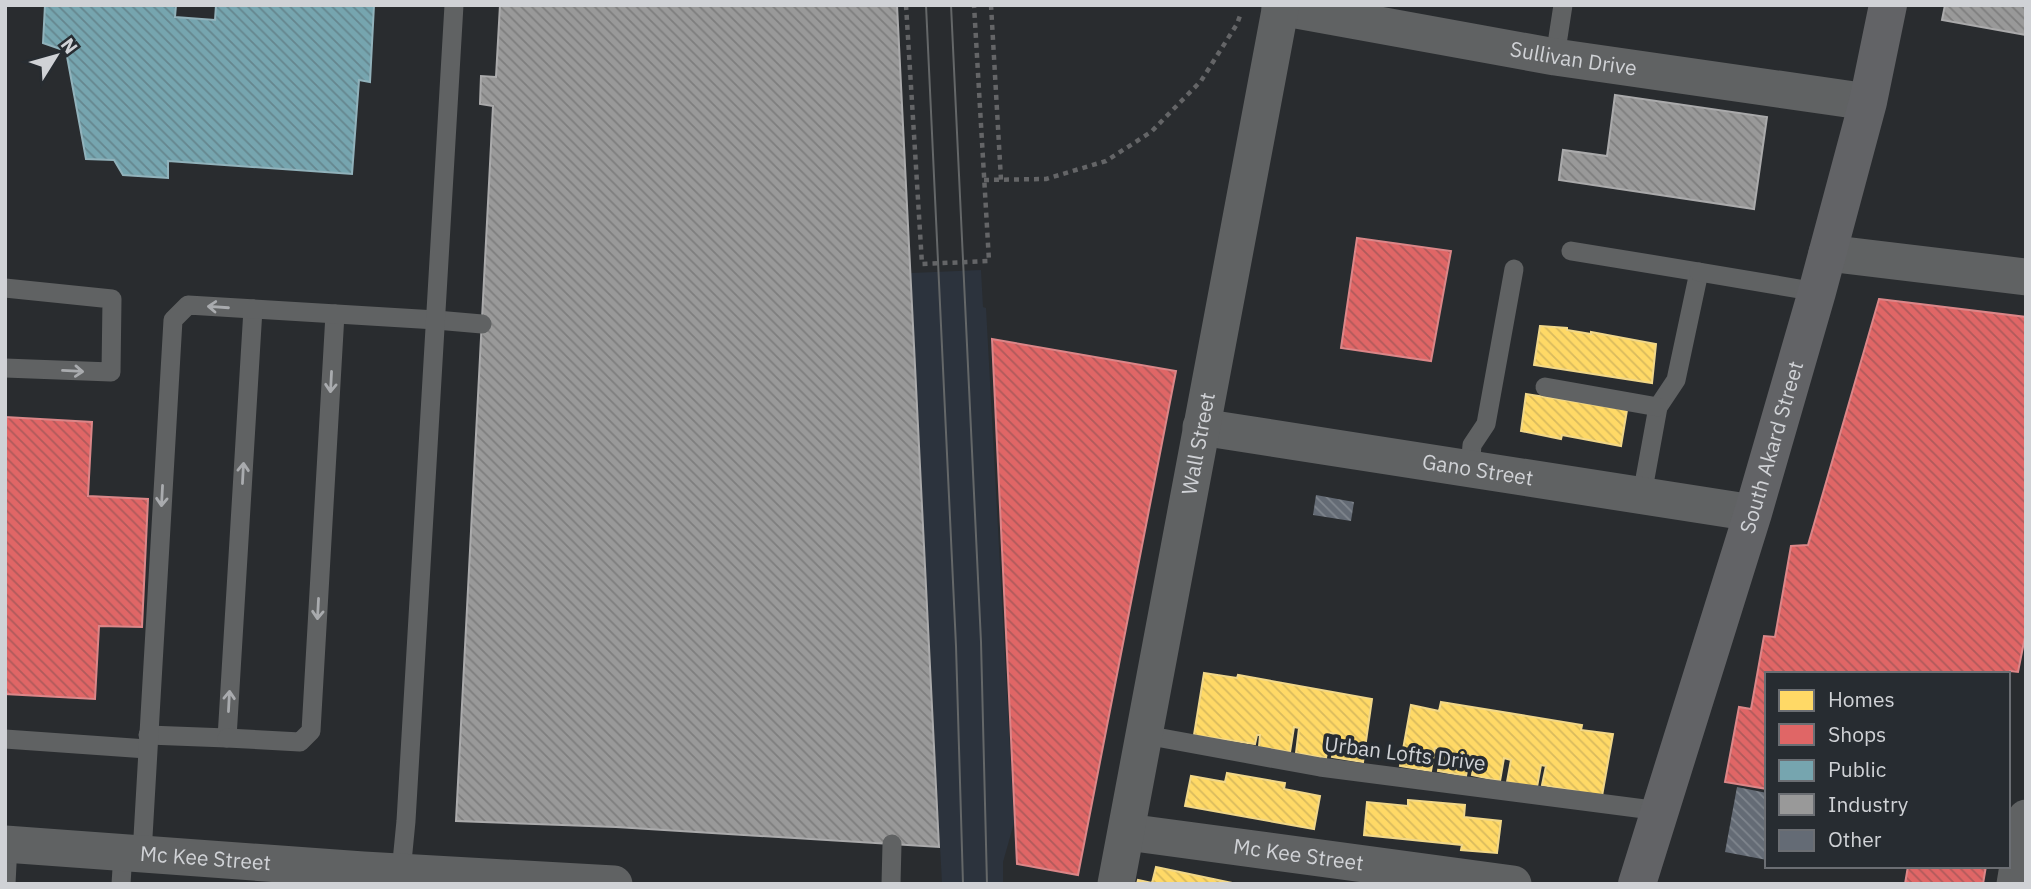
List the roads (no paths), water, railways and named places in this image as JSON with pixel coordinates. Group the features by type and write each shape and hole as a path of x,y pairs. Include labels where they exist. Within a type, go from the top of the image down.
{"main road":[{"name":"South Akard Street","path":"1637,884 1753,513 1817,292 1868,102 1888,5"}],"street":[{"name":"Sullivan Drive","path":"1280,6 1555,57 1868,102"},
{"name":"Wall Street","path":"1116,884 1280,6"},
{"path":"1827,253 2026,277"},
{"name":"Gano Street","path":"1201,427 1753,513"},
{"path":"2015,884 2026,818"},
{"name":"Mc Kee Street","path":"1127,832 1513,884"},
{"name":"Mc Kee Street","path":"7,844 129,863 400,878 614,884"}],"lane":[{"path":"400,878 406,821 454,5"},
{"path":"1555,57 1563,5"},
{"path":"1572,251 1817,292"},
{"path":"1470,469 1472,445 1486,424 1514,270"},
{"path":"1642,495 1658,407 1676,380 1699,272"},
{"path":"5,288 112,299 111,372 5,368"},
{"path":"129,863 147,742 173,320 188,305 481,324"},
{"path":"227,738 253,309"},
{"path":"5,739 147,742 227,738 300,742 311,731 335,314"},
{"path":"1545,387 1658,407"},
{"name":"Urban Lofts Drive","path":"1145,735 1320,766 1660,811"},
{"path":"6,884 7,844"},
{"path":"891,844 891,884"}],"tram line":[{"path":"926,5 956,646 963,884"},
{"path":"951,5 981,642 987,884"}]}
